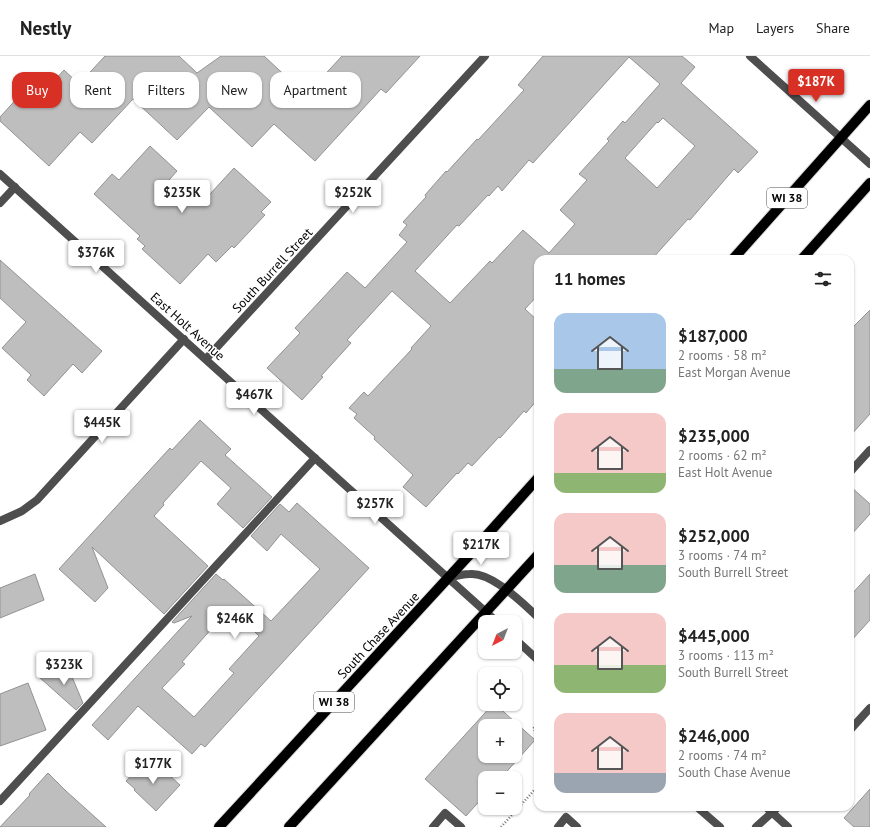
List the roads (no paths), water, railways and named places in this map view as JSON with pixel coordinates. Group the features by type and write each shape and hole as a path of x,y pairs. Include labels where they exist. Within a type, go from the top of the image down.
{"main road":[{"name":"WI 38","path":"737,255 870,106"},
{"path":"806,255 870,183"},
{"name":"South Chase Avenue","path":"219,827 534,482"},
{"path":"289,827 534,560"}],"street":[{"name":"South Burrell Street","path":"206,359 485,56"},
{"path":"750,56 870,164"},
{"name":"East Holt Avenue","path":"0,174 489,615"},
{"path":"0,203 15,187"},
{"path":"0,520 22,511 37,500 184,340"},
{"path":"854,468 870,450"},
{"path":"0,801 314,458"},
{"path":"448,578 471,573 491,579 507,590 534,614"},
{"path":"522,645 534,656"},
{"path":"854,726 870,708"},
{"path":"702,811 720,827"},
{"path":"756,827 770,811"},
{"path":"774,811 788,827"},
{"path":"433,827 445,813 461,827"},
{"path":"558,827 566,817 577,827"}]}
